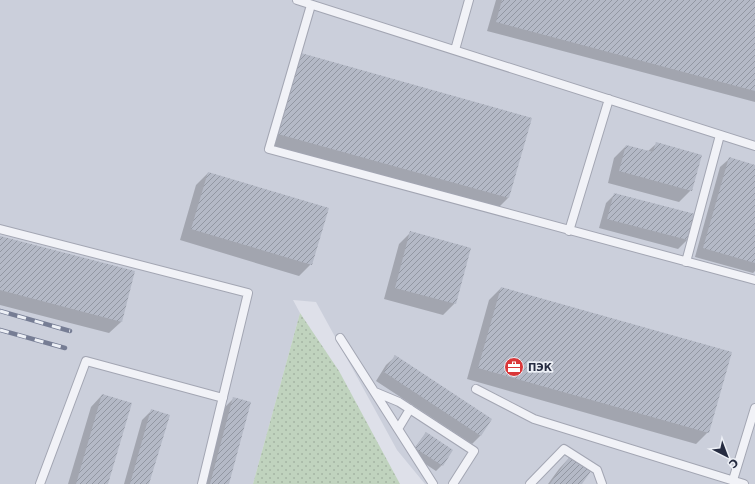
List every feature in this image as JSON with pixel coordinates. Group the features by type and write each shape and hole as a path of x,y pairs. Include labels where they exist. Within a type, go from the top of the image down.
{"lane":[{"path":"297,0 755,146"},
{"path":"455,50 469,0"},
{"path":"311,5 269,149 755,280"},
{"path":"570,230 609,99"},
{"path":"686,262 720,135"},
{"path":"0,229 248,293 202,484"},
{"path":"340,338 433,484"},
{"path":"40,484 86,361 223,398"},
{"path":"476,389 534,419 744,484"},
{"path":"375,392 399,402 474,451 453,484"},
{"path":"733,480 755,408"},
{"path":"398,429 410,409"},
{"path":"530,484 564,449 597,470 602,484"}],"shaded area":[{"path":"0,0 755,0 755,484 425,484 397,450 316,302 293,300 300,313 253,484 0,484"}],"green space":[{"path":"300,313 339,371 400,484 253,484"}],"building":[{"path":"502,0 755,0 755,91 496,22"},
{"path":"301,53 532,118 509,198 278,134"},
{"path":"656,142 702,155 692,191 619,171 626,145 653,152"},
{"path":"729,157 755,165 755,263 703,248"},
{"path":"208,172 329,208 312,265 191,229"},
{"path":"614,193 695,214 688,240 607,219"},
{"path":"410,231 471,248 456,304 395,288"},
{"path":"0,236 135,271 122,322 0,290"},
{"path":"501,287 732,352 709,433 478,368"},
{"path":"395,355 492,419 481,436 384,372"},
{"path":"102,394 132,403 108,484 76,484"},
{"path":"233,397 251,402 229,484 210,484"},
{"path":"151,409 170,415 149,484 130,484"},
{"path":"426,432 453,450 443,466 415,448"},
{"path":"570,456 591,471 582,484 550,484"}],"railway":[{"path":"0,311 70,331"},
{"path":"0,330 65,348"}],"place":[{"name":"ПЭК","path":"514,367"}]}
